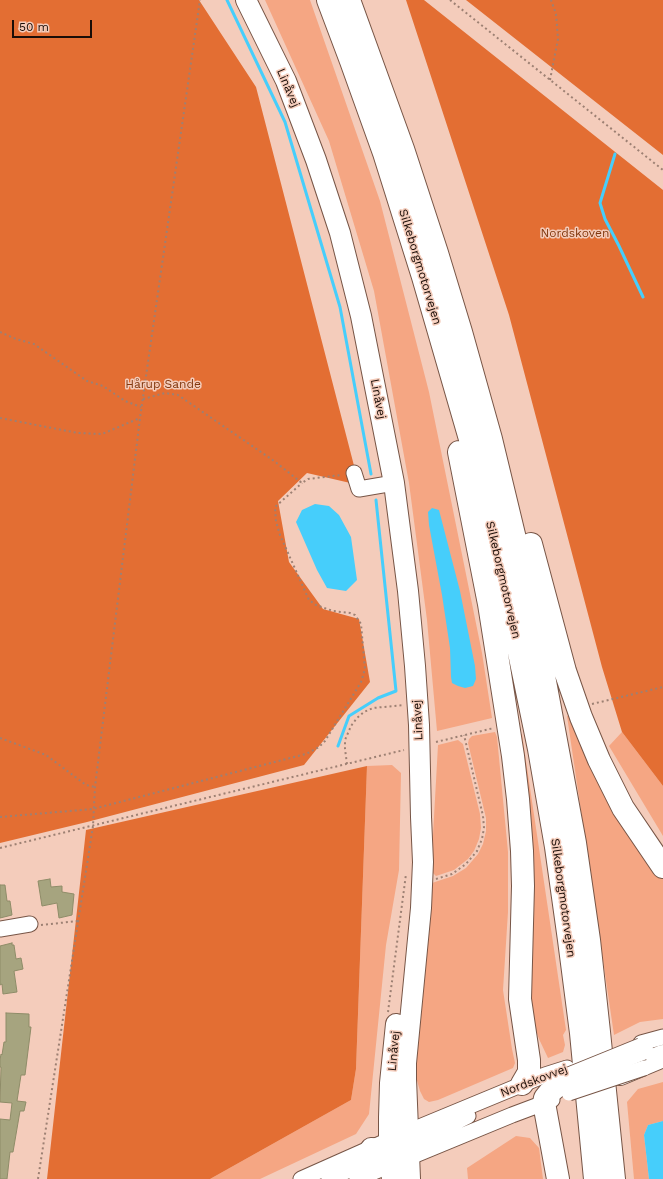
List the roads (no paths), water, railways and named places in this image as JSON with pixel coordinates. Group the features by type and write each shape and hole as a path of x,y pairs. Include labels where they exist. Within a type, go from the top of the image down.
{"highway":[{"name":"Silkeborgmotorvejen","path":"328,0 405,217 442,338 472,446 498,551 531,711 556,847 581,1033 595,1179"},
{"name":"Silkeborgmotorvejen","path":"349,0 412,174 461,332 491,439 517,547 539,649 575,843 589,940 614,1179"},
{"path":"412,174 469,329 489,392 565,671 581,717 599,760 623,808 663,867"},
{"path":"405,217 458,448 480,556 513,756 522,851 523,886 519,991 529,1060 528,1072 522,1084"},
{"path":"524,1026 559,1086 558,1179"},
{"path":"606,1081 647,1057 663,1041"},
{"path":"559,1086 647,1057 663,1056"}],"main road":[{"name":"Linåvej","path":"246,0 286,81 316,160 340,233 361,316 394,483 408,591 415,666 419,725 423,862 421,908 396,1154"},
{"name":"Linåvej","path":"396,1154 398,1117 397,1084 402,1022 401,1002 421,817"},
{"path":"396,1154 410,1179"}],"street":[{"path":"354,472 359,489 394,483"},
{"path":"0,929 30,924"},
{"path":"647,1057 663,1037"},
{"name":"Nordskovvej","path":"396,1154 482,1110 522,1084 559,1086 606,1081"},
{"name":"Nordskovvej","path":"396,1154 559,1086"},
{"path":"301,1179 396,1154"},
{"path":"329,1179 396,1154"},
{"path":"357,1179 396,1154"}],"water":[{"path":"315,504 329,506 339,515 351,537 357,580 346,591 327,588 317,570 296,522 302,510"},
{"path":"432,508 439,510 460,591 475,666 476,679 473,686 465,688 452,683 450,648 429,525 428,512"},
{"path":"663,1121 663,1179 649,1179 644,1135 648,1125"}],"waterway":[{"path":"227,0 285,122 340,307 371,474"},
{"path":"615,154 600,203 605,219 643,297"},
{"path":"338,746 349,716 378,698 396,691 376,500"}],"park label":[{"name":"Nordskoven","path":"575,233"},
{"name":"Hårup Sande","path":"163,384"}]}
